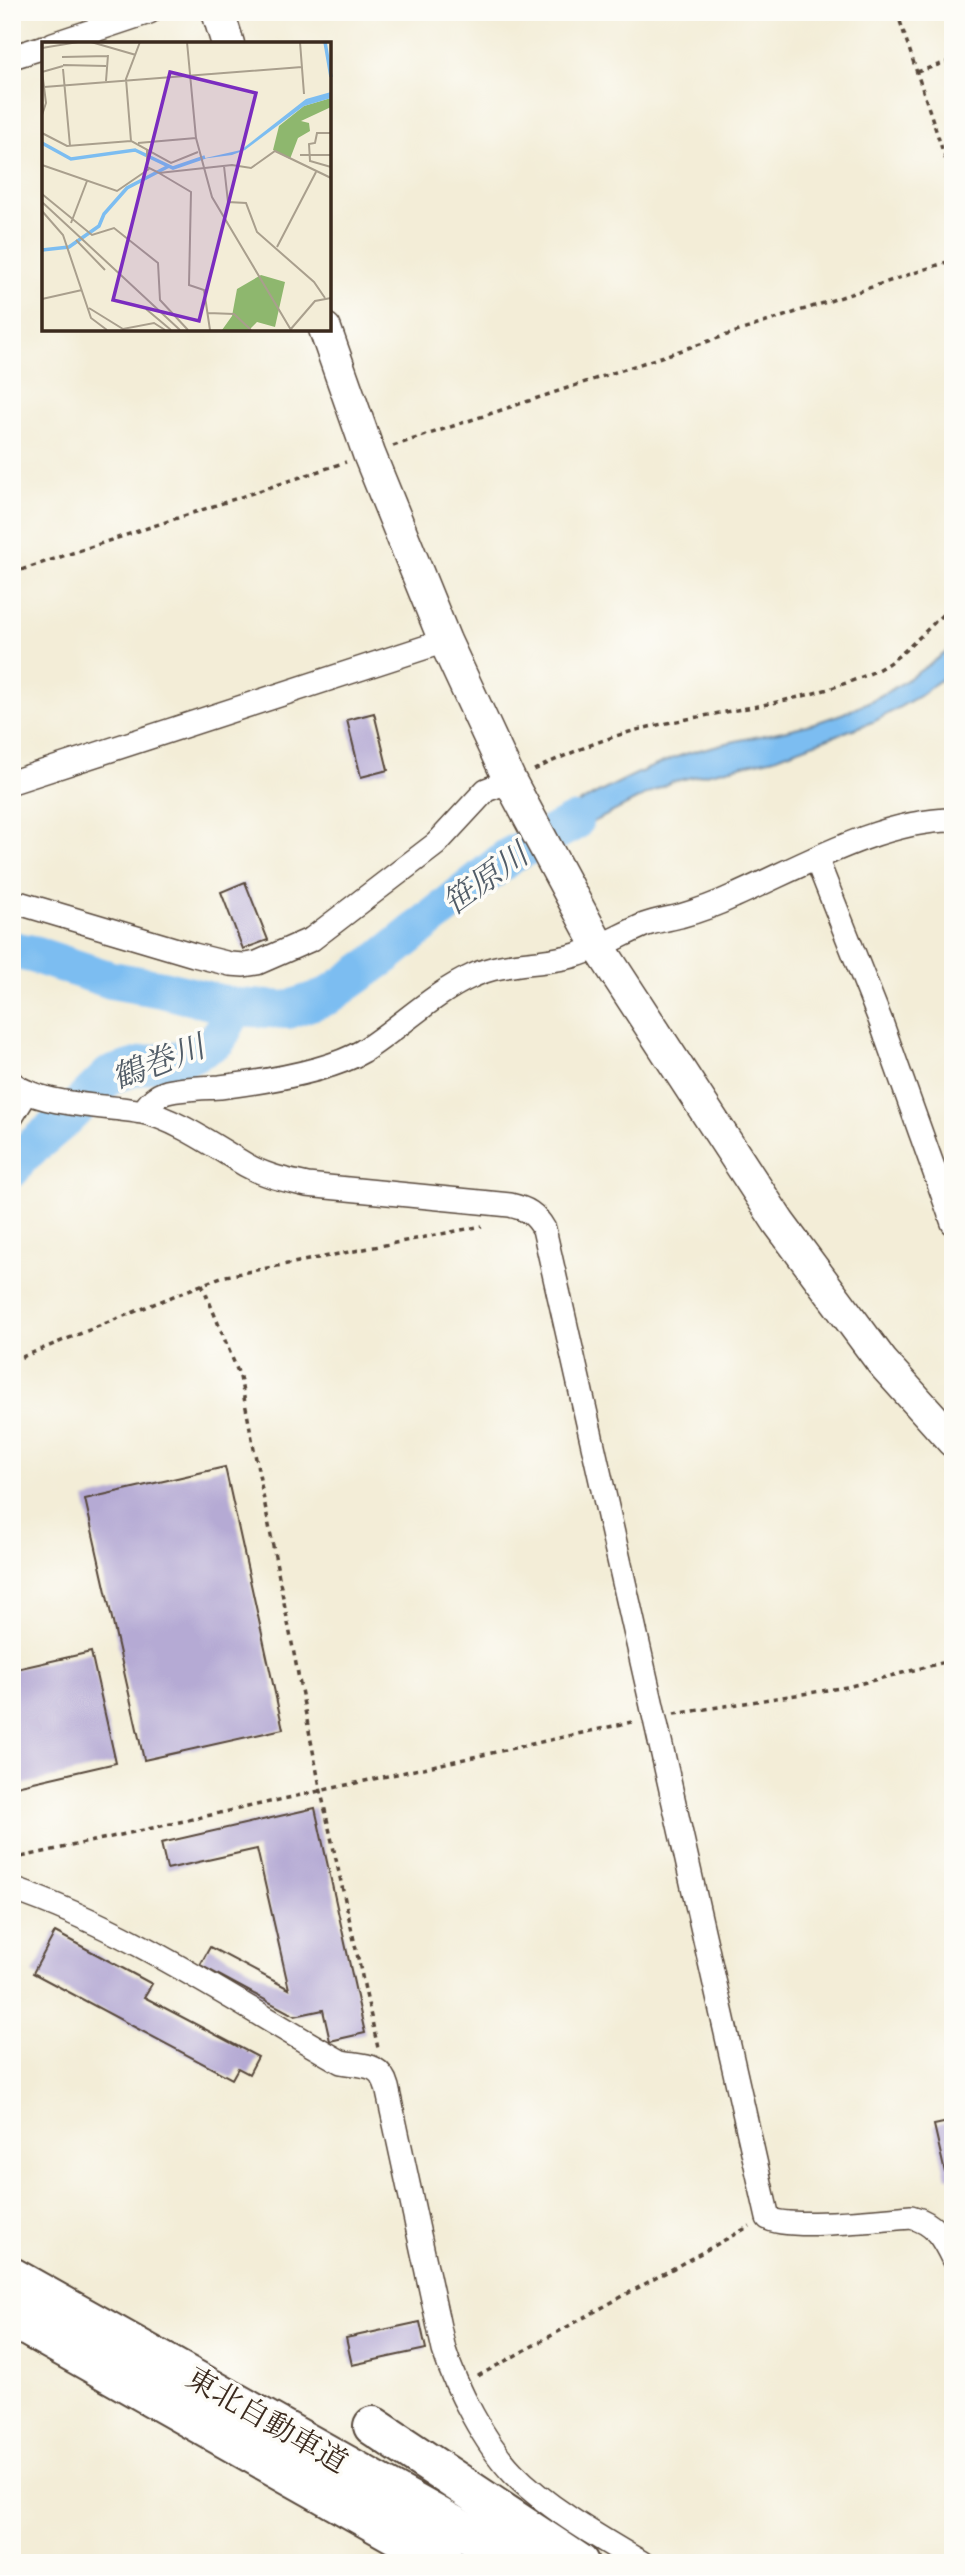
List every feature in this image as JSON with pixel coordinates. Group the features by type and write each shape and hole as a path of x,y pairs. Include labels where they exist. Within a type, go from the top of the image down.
{"highway":[{"name":"東北自動車道","path":"12,2277 521,2563"},
{"name":"東北自動車道","path":"12,2318 446,2563"},
{"path":"373,2426 579,2563"}],"street":[{"path":"59,42 149,12"},
{"path":"218,12 227,42"},
{"path":"12,57 42,48"},
{"path":"326,331 369,454 446,641 510,781 599,947 779,1223 882,1362 953,1441"},
{"path":"12,782 446,641"},
{"path":"12,901 194,955 230,964 257,963 312,939 436,844 486,790 510,781"},
{"path":"136,1111 164,1093 246,1083 307,1071 342,1060 386,1036 456,984 474,975 574,956 645,925 732,897 816,858 901,828 933,820 953,820"},
{"path":"816,858 880,1022 953,1223"},
{"path":"12,1116 24,1090 136,1111 185,1129 275,1178 318,1187 510,1205 533,1213 544,1229 768,2218 781,2222 838,2223 911,2217 926,2222 937,2230 953,2259"},
{"path":"12,1889 36,1897 133,1942 341,2062 371,2065 385,2080 444,2350 457,2386 498,2455 523,2484 642,2563"}],"path":[{"path":"897,12 953,182"},
{"path":"917,72 953,60"},
{"path":"12,573 953,260"},
{"path":"510,781 577,750 646,728 787,699 873,673 894,658 953,605"},
{"path":"12,1361 221,1278 489,1225 505,1214 510,1205"},
{"path":"202,1284 240,1377 321,1792 378,2046 377,2057 371,2065"},
{"path":"12,1859 653,1717 847,1687 953,1660"},
{"path":"457,2386 724,2239 768,2218"}],"water":[{"path":"953,647 953,670 919,696 875,721 774,758 671,782 555,842 545,821 624,780 674,758 842,714 908,679"}],"building":[{"path":"374,713 388,770 361,777 347,720"},
{"path":"245,882 268,940 243,949 221,892"},
{"path":"225,1467 283,1729 144,1760 85,1499"},
{"path":"91,1652 116,1763 12,1787 12,1670"},
{"path":"315,1808 365,2033 330,2041 323,2010 295,2016 200,1965 210,1947 289,1989 257,1849 167,1869 161,1843"},
{"path":"55,1932 152,1984 144,1997 258,2057 249,2074 238,2068 232,2079 33,1973"},
{"path":"953,2121 953,2136 948,2137 953,2157 953,2176 946,2177 934,2125"},
{"path":"420,2322 426,2349 352,2365 346,2338"}],"waterway":[{"name":"笹原川","path":"12,950 111,980 235,1007 287,1010 328,996 385,956 508,857 574,822"},
{"name":"鶴巻川","path":"12,1169 19,1158 66,1118 110,1075 148,1064 181,1059 204,1048 218,1039 235,1007"}]}
